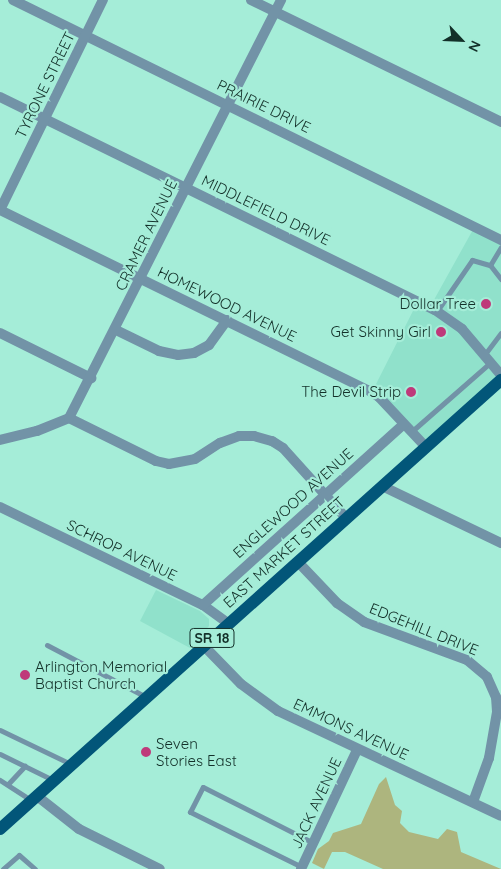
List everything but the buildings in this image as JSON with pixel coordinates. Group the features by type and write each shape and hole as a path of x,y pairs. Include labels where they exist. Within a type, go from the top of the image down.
{"main road":[{"name":"EAST MARKET STREET","path":"0,828 501,380"}],"street":[{"name":"PRAIRIE DRIVE","path":"13,0 501,240"},
{"name":"TYRONE STREET","path":"0,210 103,0"},
{"path":"251,0 501,122"},
{"name":"CRAMER AVENUE","path":"70,418 116,330 273,11 281,0"},
{"name":"MIDDLEFIELD DRIVE","path":"0,96 437,311 462,330 501,374"},
{"name":"HOMEWOOD AVENUE","path":"0,210 368,390 426,447"},
{"path":"116,330 159,351 178,356 194,353 209,345 227,320"},
{"path":"0,334 92,378"},
{"path":"0,440 37,432 70,418 156,460 169,464 195,459 227,439 239,436 260,437 283,448 346,518"},
{"name":"ENGLEWOOD AVENUE","path":"203,605 325,494 407,428"},
{"path":"382,486 501,543"},
{"name":"SCHROP AVENUE","path":"0,507 203,605 228,623"},
{"name":"EDGEHILL DRIVE","path":"298,562 337,603 364,622 393,635 467,660 487,677 496,697 497,712 489,758 473,802"},
{"name":"EMMONS AVENUE","path":"204,646 267,704 357,750 501,816"},
{"name":"JACK AVENUE","path":"302,868 357,750"},
{"path":"34,798 79,829 160,869"}],"lane":[{"path":"490,266 501,248"},
{"path":"437,311 472,260 490,266 501,279"},
{"path":"407,428 488,358 501,333"},
{"path":"47,645 146,697"},
{"path":"0,730 71,764"},
{"path":"0,754 54,780"},
{"path":"8,784 25,766"},
{"path":"0,780 34,798"},
{"path":"302,868 190,812 203,787 314,843"},
{"path":"3,869 19,855 34,869"}],"shaded area":[{"path":"475,226 501,240 501,380 426,447 372,392 418,301 430,307"},
{"path":"156,590 200,611 209,619 209,626 190,648 140,621"},
{"path":"386,777 395,805 402,811 400,823 409,832 438,839 447,829 457,832 461,852 501,869 383,869 345,852 332,852 324,869 312,863 318,849 329,841 333,833 361,824 379,784"}],"place":[{"name":"Dollar Tree","path":"486,304"},
{"name":"Get Skinny Girl","path":"441,332"},
{"name":"The Devil Strip","path":"411,392"},
{"name":"Arlington Memorial Baptist Church","path":"25,675"},
{"name":"Seven Stories East","path":"146,752"}]}
